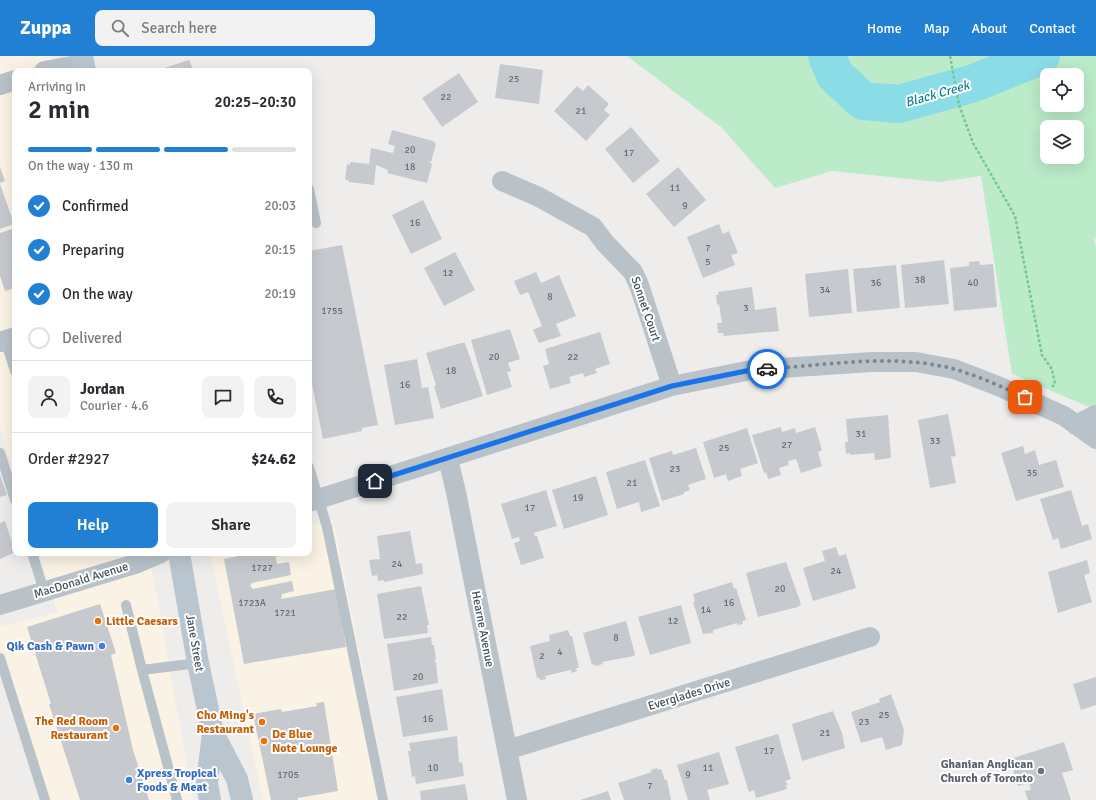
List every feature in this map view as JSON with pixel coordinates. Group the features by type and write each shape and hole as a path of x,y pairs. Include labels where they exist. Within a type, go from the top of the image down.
{"main road":[{"name":"Jane Street","path":"180,556 198,663 213,733 237,779 242,800"},
{"name":"Jane Street","path":"210,800 207,783 213,733"}],"street":[{"path":"61,68 84,64"},
{"path":"0,85 12,81"},
{"name":"Sonnet Court","path":"502,181 539,197 593,227 605,243 633,272 639,285 672,386"},
{"path":"313,500 448,459 672,386 751,370 872,362 916,362 954,369 1036,402 1064,416 1096,439"},
{"path":"1076,425 1096,415"},
{"name":"Hearne Avenue","path":"448,459 456,492 517,800"},
{"name":"MacDonald Avenue","path":"0,605 135,564 154,556"},
{"name":"Everglades Drive","path":"507,750 870,637"}],"lane":[{"path":"312,204 316,223"},
{"path":"7,340 12,359"},
{"path":"0,453 12,491"},
{"path":"313,500 326,527 383,800"},
{"path":"33,556 44,591"},
{"path":"126,605 177,800"},
{"path":"0,658 46,800"},
{"path":"142,670 198,663"}],"path":[{"path":"950,56 959,105 973,143 1015,216 1042,355 1052,369 1055,384 1036,402"}],"shaded area":[{"path":"0,56 52,56 54,68 12,68 12,467 0,429"},
{"path":"333,520 389,800 263,800 211,556 312,556 312,524"},
{"path":"40,556 150,556 193,800 51,800 0,652 0,627 57,612"}],"green space":[{"path":"627,56 1096,56 1096,239 1094,239 1096,247 1096,410 1012,374 981,176 939,182 832,171 775,188 721,127"}],"building":[{"path":"189,60 193,68 164,68"},
{"path":"500,64 543,70 539,104 495,98"},
{"path":"459,73 478,102 442,127 422,98"},
{"path":"588,85 609,104 604,110 610,115 586,141 554,111 577,86 583,91"},
{"path":"631,127 660,161 633,183 605,149"},
{"path":"392,130 433,141 436,144 431,162 427,161 432,164 427,183 387,173 388,170 376,165 374,185 348,182 349,180 345,180 347,164 350,165 350,162 369,164 371,148 393,153 395,146 388,144"},
{"path":"0,167 5,181 0,183"},
{"path":"678,167 706,200 674,227 646,194"},
{"path":"0,184 12,218 12,225 0,229"},
{"path":"423,200 442,239 411,254 392,215"},
{"path":"719,224 723,234 729,231 738,253 731,255 735,265 703,278 687,237"},
{"path":"12,229 12,289 5,291 0,276 0,233"},
{"path":"342,245 378,425 362,428 362,431 323,439 312,384 312,250"},
{"path":"455,252 475,290 444,306 424,268"},
{"path":"944,260 949,304 905,308 901,265"},
{"path":"979,261 980,265 993,264 997,307 954,311 950,268 969,266 969,262"},
{"path":"896,265 900,308 857,312 853,269"},
{"path":"848,269 852,313 809,317 805,274"},
{"path":"536,272 541,283 559,275 576,316 556,324 561,336 539,343 533,330 542,326 528,292 520,295 514,281"},
{"path":"752,287 755,310 776,307 779,331 724,336 723,333 718,333 717,323 722,323 719,304 717,305 716,295 718,295 718,292"},
{"path":"510,329 520,359 508,363 511,371 507,372 512,387 487,395 471,340"},
{"path":"600,332 610,364 595,369 597,373 584,377 583,373 569,377 571,383 550,389 543,366 549,364 545,349"},
{"path":"465,343 483,396 441,409 434,386 436,385 426,353"},
{"path":"417,359 422,388 428,387 434,418 395,425 384,365"},
{"path":"948,414 956,456 951,457 956,483 930,488 918,420"},
{"path":"888,415 891,458 875,460 874,453 846,454 845,442 848,442 846,419"},
{"path":"781,427 782,432 795,428 796,433 815,427 822,450 818,452 822,466 801,473 796,459 788,461 789,465 779,468 781,475 768,479 766,472 764,473 752,435"},
{"path":"747,428 758,463 740,469 742,476 728,481 726,474 714,478 703,442"},
{"path":"1023,446 1025,454 1035,450 1039,465 1056,460 1064,487 1016,501 1001,453"},
{"path":"696,448 706,479 688,485 690,490 684,492 684,494 662,501 649,458 672,451 673,455"},
{"path":"645,460 660,506 641,512 639,502 617,509 606,472"},
{"path":"0,475 7,495 0,497"},
{"path":"596,476 608,515 564,529 552,490"},
{"path":"546,490 557,526 534,533 535,536 537,536 544,558 521,565 514,543 520,541 519,537 512,539 501,504"},
{"path":"1071,490 1082,526 1088,524 1092,539 1061,549 1058,538 1053,540 1040,499"},
{"path":"5,521 12,543 12,553 0,559 0,523"},
{"path":"410,531 416,564 422,563 423,574 384,582 384,580 378,581 377,575 372,576 369,560 380,559 377,536"},
{"path":"836,547 839,556 846,554 856,588 813,601 803,568 825,561 822,551"},
{"path":"240,556 276,556 277,564 289,562 291,575 252,583 250,586 253,589 292,581 294,591 282,594 281,599 336,589 346,647 244,664 224,559"},
{"path":"1087,560 1090,573 1084,575 1092,602 1058,613 1048,572"},
{"path":"786,562 801,604 798,607 758,617 746,573"},
{"path":"732,582 734,589 736,588 746,620 742,621 743,624 737,625 737,623 713,630 713,633 703,634 693,602 695,601 693,594"},
{"path":"421,586 429,625 427,625 428,633 384,639 377,594"},
{"path":"100,604 116,653 111,655 133,750 149,800 80,800 49,704 51,704 27,627"},
{"path":"681,605 691,643 650,655 638,617"},
{"path":"626,621 635,654 634,656 602,662 603,664 595,666 594,664 592,665 583,633"},
{"path":"568,630 570,636 572,636 579,668 576,668 577,671 572,673 571,670 545,676 546,679 540,680 540,678 537,678 530,646 550,641 549,635"},
{"path":"431,637 432,645 434,645 436,659 434,662 436,662 438,683 394,691 387,644"},
{"path":"1096,677 1096,705 1081,710 1073,684"},
{"path":"442,689 448,730 403,737 396,697"},
{"path":"891,694 904,730 902,745 886,750 882,737 861,743 851,712 880,702 879,699"},
{"path":"324,702 338,791 298,798 298,800 271,800 253,714 281,709 282,712 317,706 316,703"},
{"path":"833,711 842,733 845,748 802,761 792,724"},
{"path":"778,734 791,779 785,781 788,784 786,785 787,789 756,798 754,790 749,792 735,747"},
{"path":"457,736 459,763 462,762 464,776 416,784 415,776 412,777 408,751 411,751 409,743"},
{"name":"Ghanian Anglican Church of Toronto","path":"1064,742 1073,770 1062,773 1071,800 1028,800 1025,791 1031,790 1029,783 1018,786 1010,759"},
{"path":"719,752 729,784 707,790 710,800 688,800 677,765"},
{"path":"657,768 658,770 661,769 665,780 667,780 671,800 624,800 618,783 652,772 651,770"},
{"path":"465,784 468,800 421,800 420,791"},
{"path":"608,791 611,800 580,800"}],"waterway":[{"name":"Black Creek","path":"827,56 835,75 863,101 899,104 974,83 1041,56"}],"way so far":[{"path":"767,369 872,362 916,362 954,369 1025,397"}],"place":[{"name":"Little Caesars","path":"98,621"},
{"name":"Qik Cash & Pawn","path":"102,646"},
{"name":"Cho Ming's Restaurant","path":"262,722"},
{"name":"The Red Room Restaurant","path":"116,728"},
{"name":"De Blue Note Lounge","path":"264,741"},
{"name":"Ghanian Anglican Church of Toronto","path":"1041,771"},
{"name":"Xpress Tropical Foods & Meat","path":"129,780"}],"route":[{"path":"375,481 448,459 672,386 751,370 767,369"}]}
